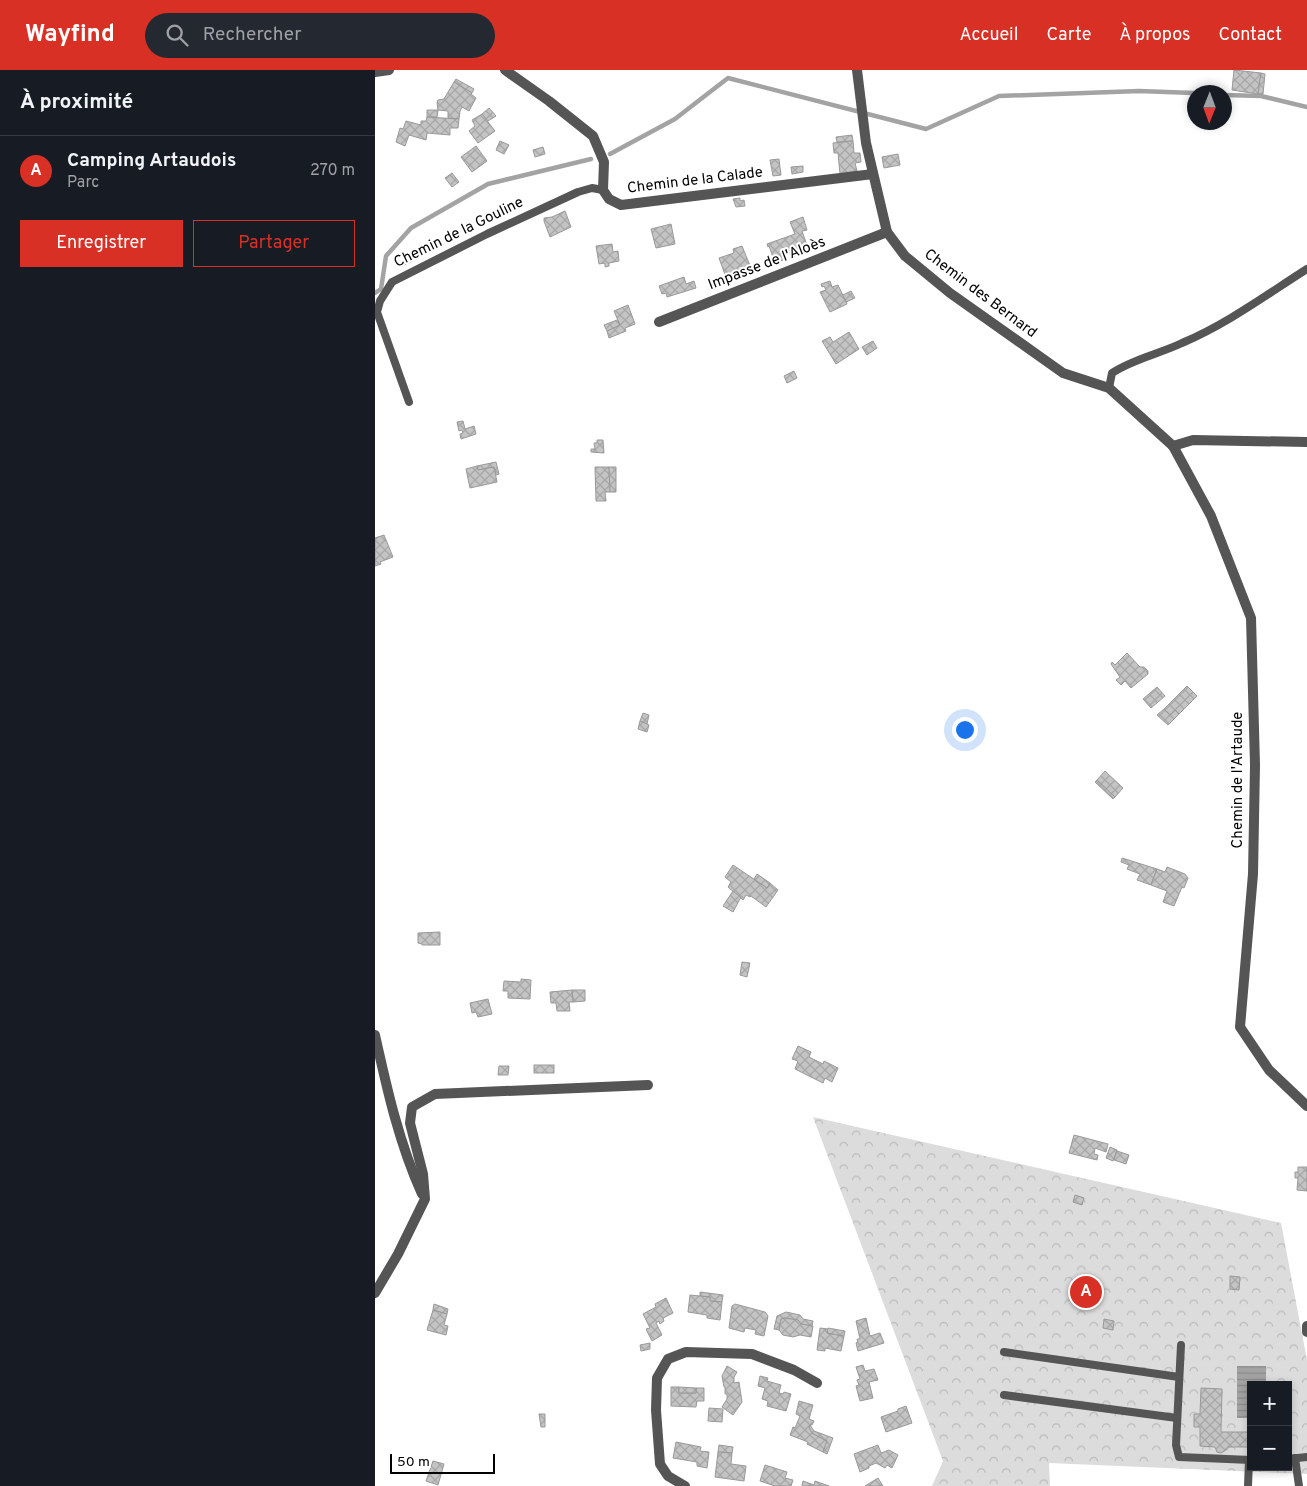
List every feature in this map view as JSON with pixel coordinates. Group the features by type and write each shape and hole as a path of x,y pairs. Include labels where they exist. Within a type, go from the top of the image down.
{"street":[{"path":"375,72 389,70"},
{"name":"Chemin de la Calade","path":"505,70 549,101 593,136 604,162 603,190 609,200 621,205 873,174"},
{"name":"Chemin des Bernard","path":"857,70 866,142 887,232 905,256 950,293 1063,374 1109,388 1173,446"},
{"name":"Impasse de l'Aloès","path":"659,322 887,232"},
{"path":"1173,446 1193,440 1307,442"},
{"name":"Chemin de l'Artaude","path":"1173,446 1211,516 1251,618 1255,765 1253,874 1240,1027 1269,1070 1307,1106"},
{"path":"375,1035 389,1099 412,1170 425,1199"},
{"path":"375,1293 399,1254 425,1199 423,1174 410,1123 412,1107 435,1094 648,1085"},
{"path":"1307,1326 1307,1332"},
{"path":"685,1486 668,1476 660,1464 656,1410 657,1378 668,1359 685,1352 752,1354 794,1370 817,1383"}],"lane":[{"name":"Chemin de la Gouline","path":"409,402 377,312 380,301 392,282 487,234 578,192 592,188 603,190"},
{"path":"1109,388 1112,373 1122,366 1182,343 1231,319 1307,268"},
{"path":"1181,1345 1176,1445 1179,1457 1247,1460"},
{"path":"1004,1352 1179,1376"},
{"path":"1004,1395 1177,1418"},
{"path":"1292,1459 1307,1457"},
{"path":"1292,1462 1299,1486"},
{"path":"1248,1486 1249,1471"}],"green space":[{"path":"813,1117 1281,1223 1307,1360 1307,1474 1049,1463 1050,1486 932,1486 943,1461"}],"shaded area":[{"path":"1237,1366 1266,1366 1266,1381 1247,1381 1247,1418 1237,1418"}],"building":[{"path":"1234,70 1261,73 1258,94 1232,90"},
{"path":"1261,73 1265,74 1263,94 1258,94"},
{"path":"456,79 474,89 472,93 454,82"},
{"path":"454,82 472,93 476,98 469,111 462,107 459,119 448,118 448,111 438,110 437,103 438,100 444,99"},
{"path":"489,108 496,116 488,121 482,114"},
{"path":"427,110 438,110 437,117 427,117"},
{"path":"482,114 495,131 478,143 469,131 475,126 472,120"},
{"path":"427,117 459,119 458,128 450,128 450,135 427,133 426,140 409,135 405,146 396,142 400,128 403,129 406,121 421,125 421,121 426,121"},
{"path":"852,135 853,141 837,142 836,137"},
{"path":"500,141 509,145 504,154 496,150"},
{"path":"853,141 854,153 860,153 861,162 855,163 857,171 840,174 838,153 834,153 833,143"},
{"path":"476,146 487,161 472,172 461,157"},
{"path":"543,147 545,154 535,157 533,150"},
{"path":"898,154 900,165 884,168 882,157"},
{"path":"779,159 781,175 773,176 770,160"},
{"path":"803,166 803,172 792,174 791,167"},
{"path":"452,173 459,182 452,187 445,178"},
{"path":"740,198 740,201 744,200 745,206 736,207 733,199"},
{"path":"565,211 571,227 550,237 544,218 552,217"},
{"path":"803,217 807,230 802,231 809,251 802,254 800,249 782,256 783,260 775,263 767,244 795,234 790,222"},
{"path":"671,224 675,244 656,248 651,229"},
{"path":"612,244 613,252 618,251 619,261 609,263 609,266 605,267 605,263 599,264 596,246"},
{"path":"742,246 751,268 741,271 740,269 736,270 737,277 727,280 719,258 734,253 733,249"},
{"path":"409,254 413,261 404,265 403,257"},
{"path":"684,277 686,284 694,281 696,288 667,297 666,293 662,294 659,286"},
{"path":"830,281 832,287 838,285 847,304 830,312 820,292 826,290 821,284"},
{"path":"851,291 855,298 846,302 843,295"},
{"path":"628,305 635,324 625,328 626,331 609,338 607,331 620,325 614,311"},
{"path":"617,320 620,325 607,331 604,325"},
{"path":"849,332 859,349 836,364 822,341 830,337 833,342"},
{"path":"873,341 877,348 867,355 862,347"},
{"path":"794,371 797,378 787,383 784,376"},
{"path":"463,421 465,429 474,426 476,434 461,439 460,434 463,433 462,430 459,431 457,422"},
{"path":"597,440 603,440 604,453 591,452 591,449 595,449 594,443 597,443"},
{"path":"496,462 499,474 496,475 494,467 478,470 477,466"},
{"path":"477,466 478,470 494,467 497,482 470,488 466,469"},
{"path":"595,467 609,467 610,492 605,492 606,501 596,501"},
{"path":"609,467 616,467 616,492 610,492"},
{"path":"384,535 393,557 375,566 375,538"},
{"path":"1127,653 1140,667 1144,667 1148,671 1148,674 1131,688 1125,681 1121,685 1116,680 1120,677 1111,664 1112,662 1115,665"},
{"path":"1187,686 1197,696 1179,714 1175,710 1170,715 1164,709"},
{"path":"1157,687 1165,696 1151,708 1143,699"},
{"path":"1164,709 1170,715 1175,710 1179,714 1168,725 1157,715"},
{"path":"643,713 649,715 647,724 640,721"},
{"path":"640,721 649,725 647,732 638,729"},
{"path":"1105,771 1123,788 1115,797 1097,780"},
{"path":"1097,780 1115,797 1113,799 1095,782"},
{"path":"1122,858 1157,869 1151,885 1137,880 1140,874 1127,869 1129,865 1121,862"},
{"path":"733,865 767,888 770,883 778,890 766,907 751,896 746,895 743,900 728,887 731,882 725,877"},
{"path":"1167,867 1185,874 1188,878 1174,906 1163,902 1167,891 1151,885 1157,869 1165,872"},
{"path":"757,874 770,883 767,888 754,879"},
{"path":"733,891 741,897 733,912 723,906"},
{"path":"440,932 440,945 422,945 418,943 418,933"},
{"path":"742,962 750,963 747,977 740,975"},
{"path":"521,979 531,980 530,999 508,998 508,991 503,991 504,981 521,982"},
{"path":"572,990 585,990 585,1001 573,1002"},
{"path":"572,990 573,1002 569,1002 570,1011 557,1011 556,1003 551,1003 550,992"},
{"path":"488,999 492,1014 478,1017 476,1012 472,1013 470,1003"},
{"path":"798,1046 811,1052 809,1057 823,1064 824,1061 838,1068 832,1082 825,1078 823,1083 795,1069 798,1061 792,1059"},
{"path":"534,1065 554,1065 554,1073 534,1073"},
{"path":"499,1066 509,1066 508,1075 498,1075"},
{"path":"1074,1135 1108,1144 1106,1152 1095,1148 1094,1154 1098,1155 1097,1160 1069,1153"},
{"path":"1110,1147 1117,1150 1113,1161 1106,1158"},
{"path":"1117,1151 1129,1155 1126,1164 1114,1160"},
{"path":"1298,1167 1307,1167 1307,1191 1297,1190 1298,1178 1295,1178 1295,1172 1298,1172"},
{"path":"1075,1195 1084,1198 1082,1205 1073,1202"},
{"path":"1230,1276 1240,1277 1239,1290 1230,1289"},
{"path":"700,1292 723,1295 722,1302 710,1301 710,1297 700,1296"},
{"path":"690,1295 710,1297 710,1301 722,1302 720,1320 707,1318 707,1315 688,1312"},
{"path":"666,1298 673,1313 663,1318 664,1321 660,1324 659,1321 656,1323 662,1335 652,1341 646,1329 650,1328 643,1314 656,1307 655,1304"},
{"path":"434,1304 448,1309 447,1314 433,1310"},
{"path":"735,1304 765,1312 768,1316 764,1336 755,1334 756,1330 745,1328 744,1332 729,1328 732,1306"},
{"path":"433,1310 447,1314 444,1325 448,1326 446,1335 427,1330"},
{"path":"786,1312 800,1315 803,1319 813,1321 812,1326 801,1324 798,1320 785,1318 781,1319 779,1330 774,1329 777,1316"},
{"path":"866,1318 870,1336 880,1333 884,1343 858,1351 856,1343 858,1342 857,1339 860,1339 856,1321"},
{"path":"781,1319 798,1320 801,1324 813,1326 811,1337 783,1335 779,1330"},
{"path":"1104,1319 1114,1321 1113,1330 1103,1328"},
{"path":"820,1328 828,1329 827,1333 844,1336 841,1351 825,1348 825,1351 817,1350"},
{"path":"828,1328 845,1331 844,1336 827,1333"},
{"path":"650,1343 650,1349 641,1351 640,1345"},
{"path":"863,1365 865,1371 874,1369 878,1380 869,1382 873,1398 860,1401 856,1386 859,1385 857,1380 860,1379 856,1367"},
{"path":"727,1366 737,1372 734,1377 734,1383 739,1382 742,1402 733,1415 722,1407 727,1399 722,1376"},
{"path":"760,1376 768,1378 767,1381 781,1385 779,1393 791,1394 786,1411 767,1406 768,1401 762,1399 765,1388 758,1386"},
{"path":"671,1387 679,1387 679,1393 696,1393 696,1388 704,1388 704,1401 697,1401 696,1407 671,1406"},
{"path":"679,1387 696,1388 696,1393 679,1393"},
{"path":"1201,1388 1222,1389 1221,1432 1247,1432 1247,1447 1228,1447 1221,1453 1217,1452 1215,1447 1200,1446 1200,1427 1194,1427 1194,1414 1200,1414"},
{"path":"799,1401 813,1405 809,1419 814,1421 809,1427 812,1433 827,1441 823,1452 807,1444 808,1442 790,1435 800,1416 796,1414"},
{"path":"906,1406 912,1423 886,1432 881,1417"},
{"path":"709,1408 723,1409 722,1422 708,1421"},
{"path":"539,1414 545,1414 545,1427 541,1427"},
{"path":"810,1425 814,1431 833,1438 827,1454 823,1452 827,1441 812,1433"},
{"path":"676,1442 701,1447 700,1451 709,1452 707,1468 697,1466 697,1462 673,1458"},
{"path":"719,1445 733,1447 732,1453 718,1452"},
{"path":"878,1445 881,1453 889,1450 898,1455 892,1468 887,1465 885,1468 876,1463 860,1472 854,1454"},
{"path":"718,1452 732,1453 731,1464 746,1466 744,1481 715,1477"},
{"path":"433,1461 444,1464 438,1485 426,1481"},
{"path":"765,1465 787,1472 785,1478 793,1480 791,1486 775,1486 760,1481"},
{"path":"878,1478 883,1486 865,1486"},
{"path":"803,1481 814,1485 815,1481 829,1486 802,1486"}],"waterway":[{"path":"610,154 675,119 728,78 926,129 999,96 1139,91 1187,93"},
{"path":"1232,95 1261,96 1307,107"},
{"path":"375,293 381,289 386,256 411,228 488,184 591,159"}],"place":[{"name":"Camping Artaudois","path":"1086,1292"}]}
